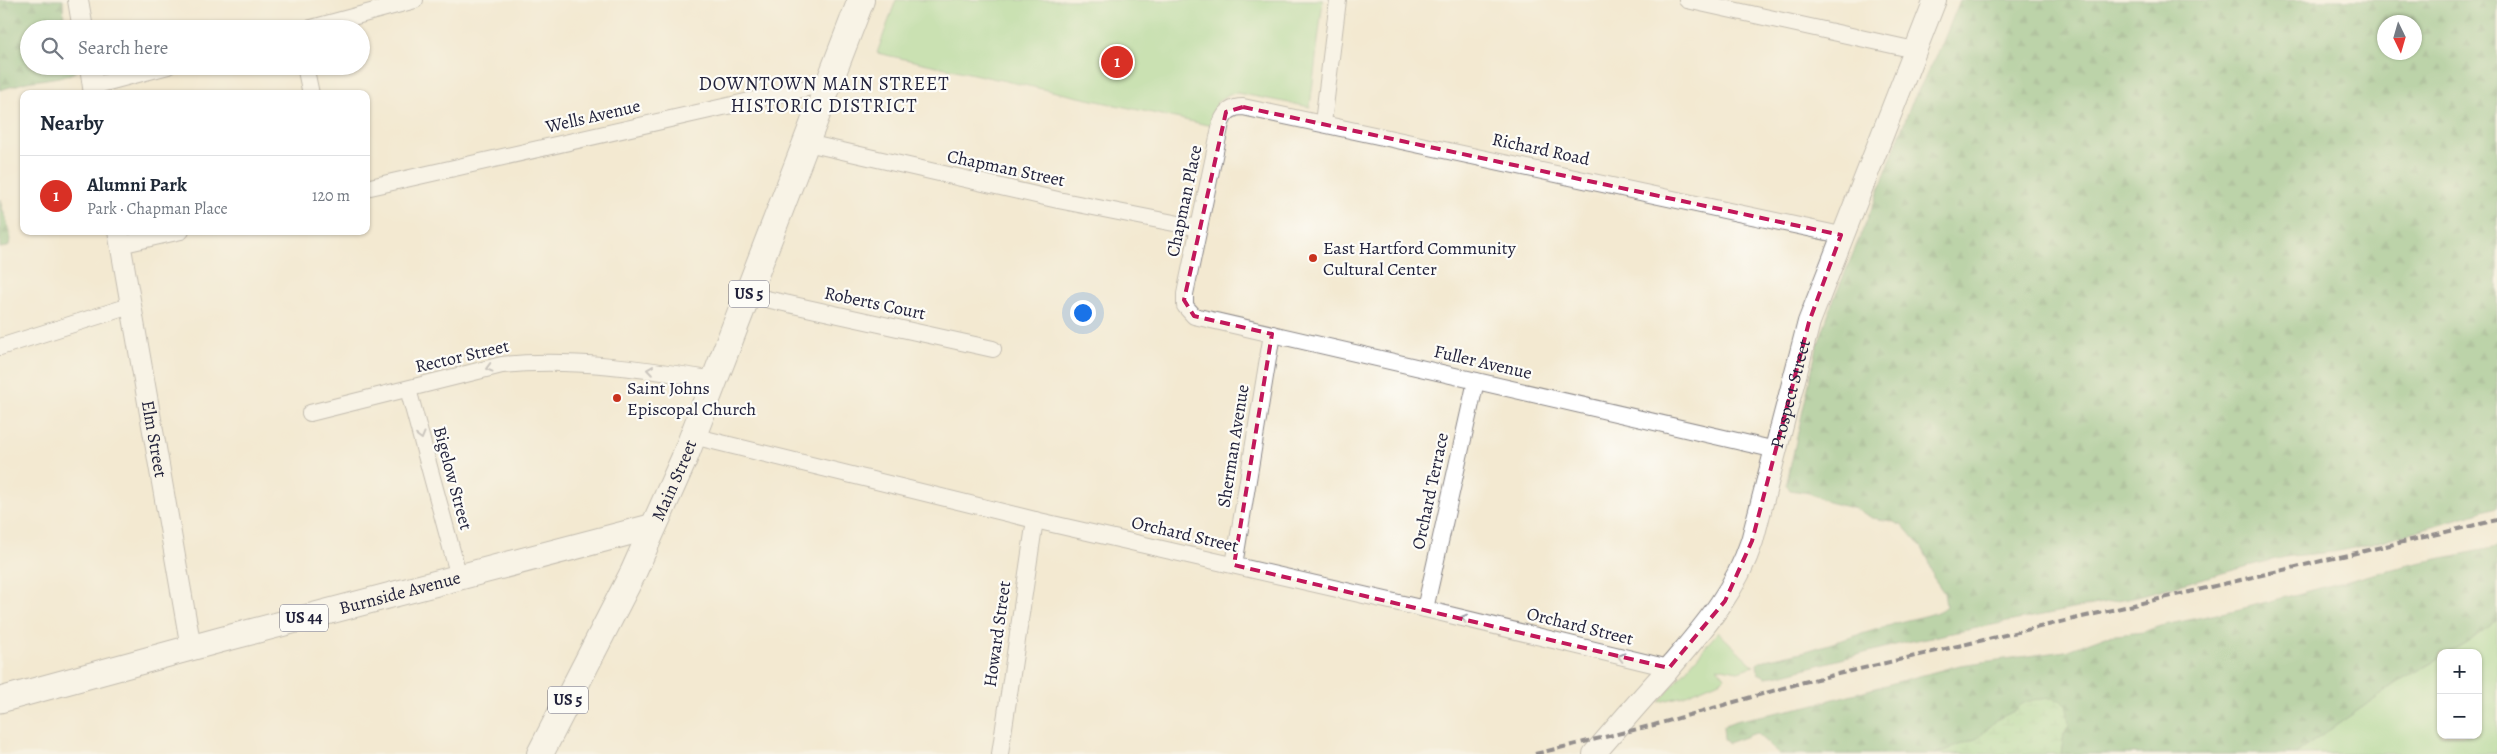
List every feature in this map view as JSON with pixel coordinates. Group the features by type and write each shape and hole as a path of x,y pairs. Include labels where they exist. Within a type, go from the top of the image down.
{"highway":[{"name":"Main Street","path":"540,754 654,526 693,436 861,0"}],"main road":[{"name":"Prospect Street","path":"1594,754 1717,612 1739,575 1752,541 1809,322 1841,235 1935,0"},
{"name":"Burnside Avenue","path":"0,700 654,526"}],"street":[{"path":"78,0 81,20"},
{"path":"341,20 415,0"},
{"path":"1323,123 1338,0"},
{"path":"1687,0 1710,2 1915,50"},
{"path":"92,75 94,90 140,75"},
{"path":"307,75 310,90"},
{"name":"Wells Avenue","path":"370,187 830,83"},
{"name":"Richard Road","path":"1232,108 1243,107 1323,123 1841,235"},
{"name":"Chapman Place","path":"1185,306 1185,294 1221,123 1226,112 1232,108"},
{"name":"Chapman Street","path":"806,143 1058,200 1199,228"},
{"path":"119,238 145,235"},
{"name":"Elm Street","path":"119,238 192,648"},
{"name":"Roberts Court","path":"748,295 993,349"},
{"path":"0,346 130,306"},
{"name":"Fuller Avenue","path":"1185,306 1194,316 1200,318 1776,450"},
{"name":"Sherman Avenue","path":"1234,565 1272,334"},
{"name":"Rector Street","path":"310,413 502,365 520,363 611,364 716,380"},
{"name":"Orchard Terrace","path":"1425,609 1476,382"},
{"name":"Bigelow Street","path":"408,389 459,577"},
{"name":"Orchard Street","path":"693,436 1035,520 1425,609 1669,668"},
{"name":"Howard Street","path":"1000,754 1035,520"}],"highlighted area":[{"path":"1243,107 1841,235 1809,322 1752,541 1725,601 1669,668 1234,565 1272,334 1194,316 1184,300 1226,112"}],"green space":[{"path":"0,0 63,0 64,20 20,20 20,75 68,75 27,82 0,90"},
{"path":"896,0 1323,0 1310,107 1237,93 1229,94 1217,102 1212,126 877,53"},
{"path":"1960,0 2497,0 2497,507 2372,544 2334,552 2291,556 2267,561 2138,596 1907,642 1780,675 1766,677 1758,673 1757,664 1760,661 1806,651 1935,613 1946,606 1944,593 1933,577 1929,561 1922,548 1903,526 1891,521 1872,518 1856,509 1828,502 1809,493 1790,490 1786,486 1817,347 1832,304 1874,203 1911,104 1940,49"},
{"path":"0,199 10,242 8,247 0,248"},
{"path":"2497,547 2497,620 2456,649 2437,649 2437,659 2400,681 2295,754 2061,754 2064,733 2069,725 2022,704 2016,710 1998,719 1978,738 1935,754 1779,754 1756,733 1728,743 1724,740 1723,726 1735,721 1808,706 1960,665 2065,651 2106,636 2143,632 2160,626 2240,609 2408,565"},
{"path":"2497,620 2497,754 2295,754 2400,681 2437,659 2437,739 2482,739 2482,649 2454,649"},
{"path":"1718,632 1754,666 1738,671 1717,667 1725,677 1722,680 1684,696 1659,702"},
{"path":"2051,698 2060,700 2067,707 2069,725 2064,733 2061,754 1935,754 1978,738 1998,719 2016,710 2022,704 2032,700"}],"railway":[{"path":"1535,754 1654,725 1804,682 2497,520"}],"place":[{"name":"Alumni Park","path":"1117,62"},
{"name":"East Hartford Community Cultural Center","path":"1313,258"},
{"name":"Saint Johns Episcopal Church","path":"617,398"}],"district":[{"name":"DOWNTOWN MAIN STREET HISTORIC DISTRICT","path":"824,95"}]}
